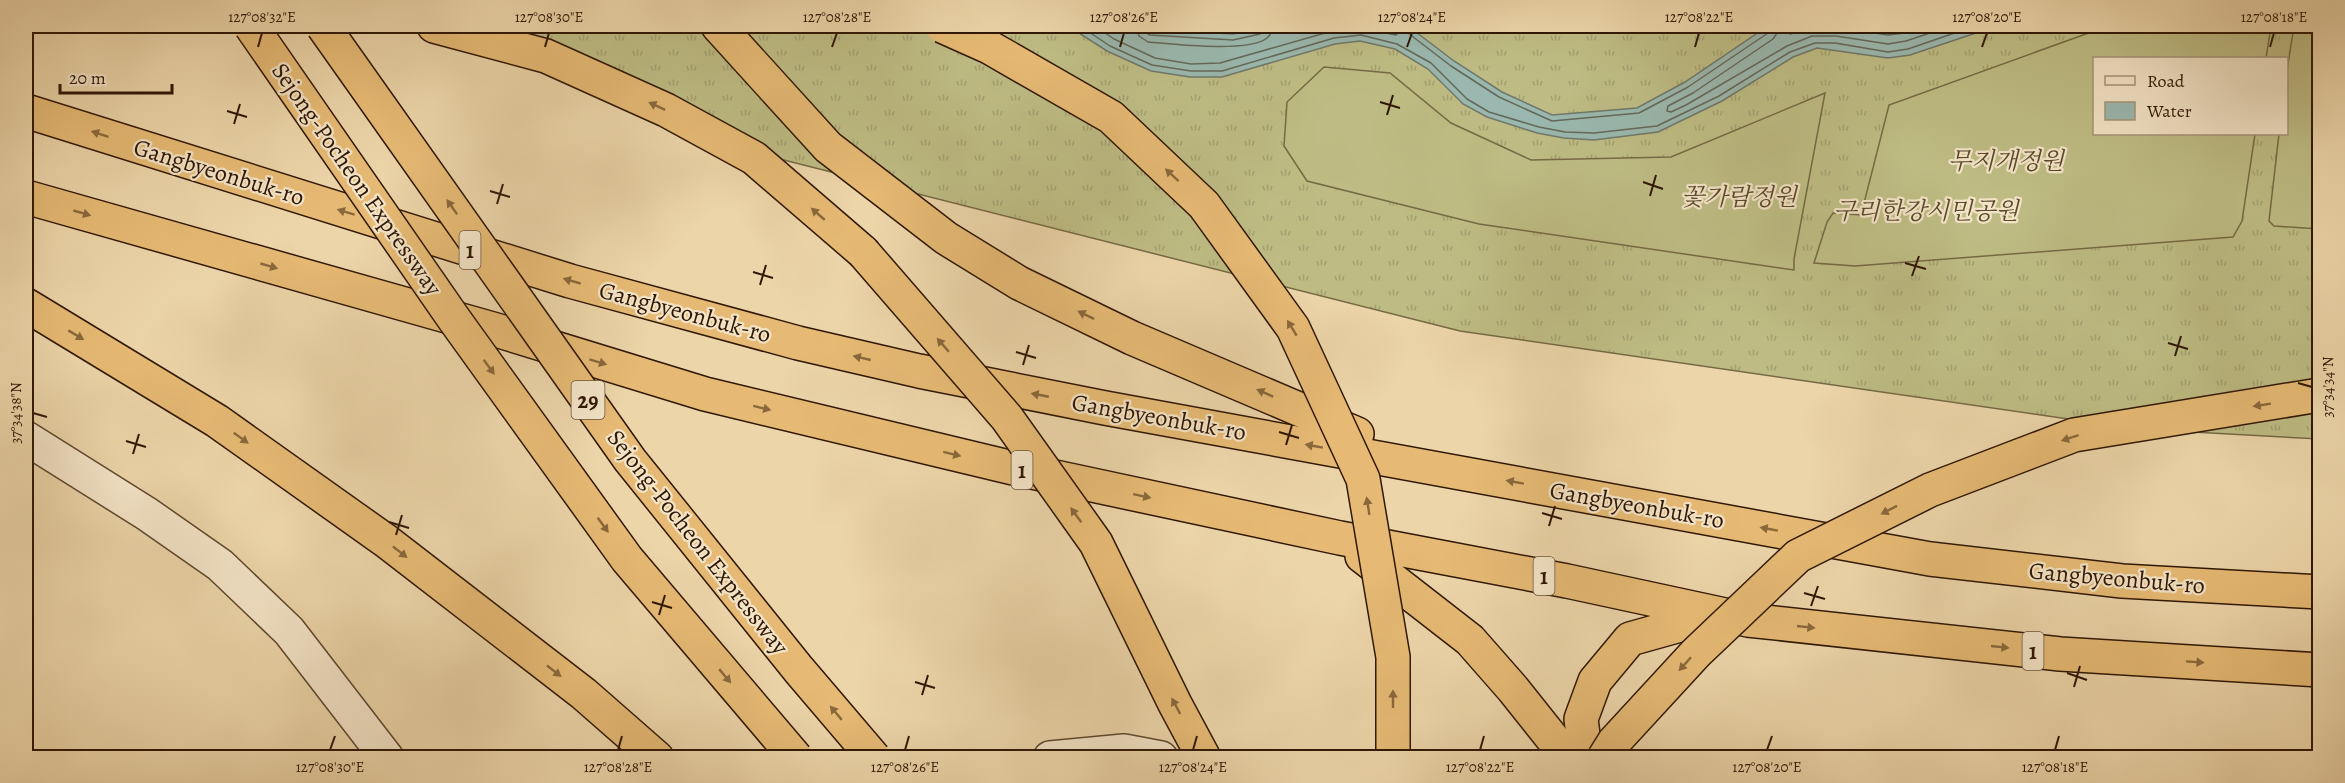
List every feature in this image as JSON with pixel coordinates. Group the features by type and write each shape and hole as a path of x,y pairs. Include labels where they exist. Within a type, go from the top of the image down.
{"highway":[{"name":"Sejong-Pocheon Expressway","path":"251,26 454,319 627,559 796,758"},
{"name":"Sejong-Pocheon Expressway","path":"323,26 630,460 874,758"},
{"path":"434,26 546,56 666,110 754,158 862,252 1007,418 1096,543 1204,758"},
{"path":"718,26 828,147 946,238 1019,283 1132,338 1434,467"},
{"path":"942,26 989,47 1111,117 1204,205 1293,328 1364,479 1393,657 1393,758"},
{"name":"Gangbyeonbuk-ro","path":"26,111 570,281 798,343 919,371 1105,408 1930,559 2122,581 2319,592"},
{"name":"1","path":"26,197 496,330 705,394 1013,468 1340,538 1567,581 1748,620 2060,654 2319,670"},
{"path":"26,305 217,421 386,541 584,694 657,758"},
{"path":"1604,758 1614,742 1696,652 1798,556 1930,490 2074,435 2313,396 2319,397"},
{"path":"1340,538 1470,640 1568,758"},
{"path":"1586,758 1581,719 1595,681 1630,639 1680,625 1748,620"}],"street":[{"path":"26,438 147,514 220,565 289,631 387,758"},
{"path":"1050,758 1124,751 1161,758"}],"green space":[{"name":"구리한강시민공원","path":"489,26 2319,26 2319,439 2138,429 1460,331 768,156"},
{"name":"무지개정원","path":"2108,26 2271,26 2266,57 2093,57 2093,135 2255,135 2242,221 2233,237 1855,266 1814,263 1827,222 1833,213 1861,215 1889,105"},
{"path":"2294,26 2319,26 2319,229 2274,226 2269,221 2279,135 2288,135 2288,64"},
{"name":"꽃가람정원","path":"1324,67 1390,73 1451,123 1531,160 1671,157 1825,93 1794,259 1794,270 1479,224 1307,181 1284,146 1287,102"}],"water":[{"path":"1068,26 1147,26 1151,29 1233,34 1271,26 1408,26 1454,61 1502,92 1552,115 1637,108 1685,82 1768,26 1858,28 1861,26 1997,26 1910,55 1888,58 1817,48 1793,57 1722,101 1658,132 1594,140 1537,133 1487,117 1463,104 1428,69 1395,49 1360,41 1335,44 1222,77 1190,77 1151,71 1107,51"}]}
